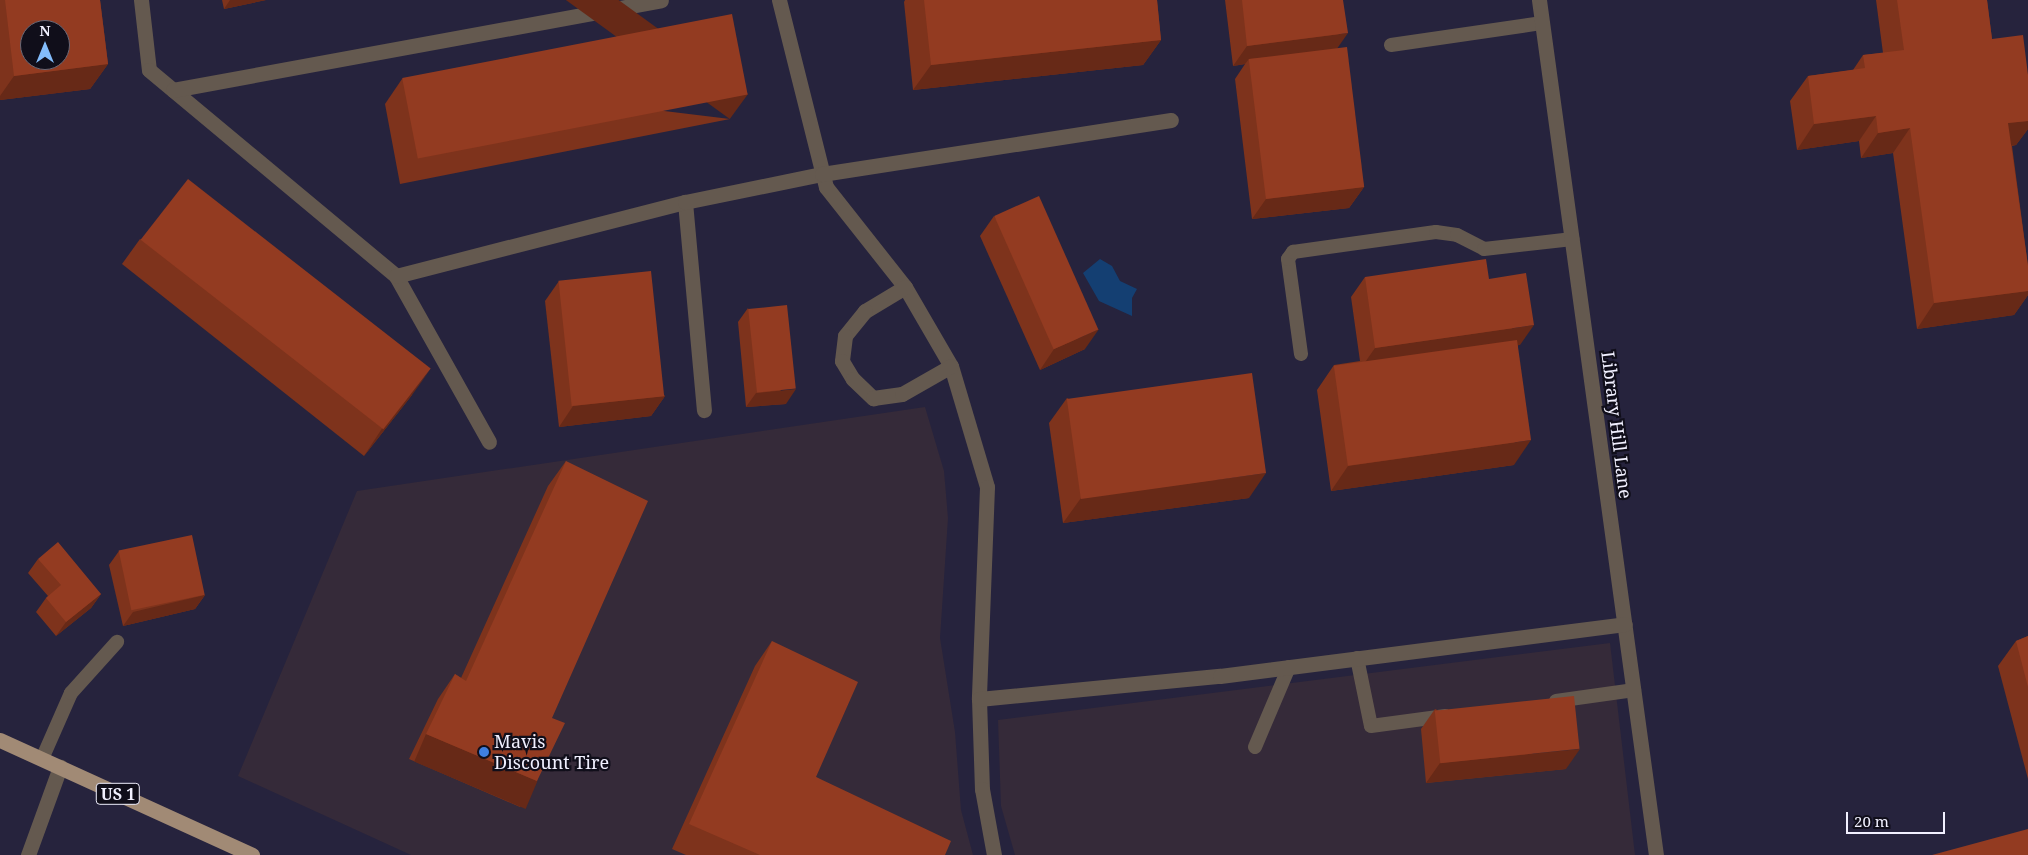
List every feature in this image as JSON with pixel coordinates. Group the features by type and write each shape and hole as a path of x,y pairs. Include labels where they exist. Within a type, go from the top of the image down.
{"main road":[{"name":"US 1","path":"0,740 252,855"}],"street":[{"path":"141,0 149,70 396,276 489,442"},
{"path":"172,90 661,0"},
{"path":"779,0 826,187 905,288 951,366 987,487 979,699 982,789 994,855"},
{"name":"Library Hill Lane","path":"1539,0 1656,855"},
{"path":"396,276 685,202 822,174 1171,120"},
{"path":"685,202 704,410"},
{"path":"905,288 866,311 844,336 842,361 853,380 873,398 902,394 951,366"},
{"path":"979,699 1289,667 1625,624"},
{"path":"28,855 60,767"}],"lane":[{"path":"1392,45 1542,23"},
{"path":"1301,354 1288,259 1293,252 1436,232 1457,236 1484,249 1572,239"},
{"path":"42,759 71,693 117,642"},
{"path":"1357,658 1371,726 1458,714"},
{"path":"1255,747 1289,667"},
{"path":"1546,702 1634,690"}],"shaded area":[{"path":"925,407 944,471 948,518 940,638 955,732 961,810 973,855 411,855 238,776 357,491"},
{"path":"1610,643 1635,855 1015,855 1001,806 998,720"}],"water":[{"path":"1100,259 1112,266 1120,281 1137,289 1132,298 1132,316 1099,301 1083,273"}],"building":[{"path":"5,0 100,0 108,64 70,69 70,20 20,20 20,70 61,70 14,76"},
{"path":"924,0 1157,0 1161,40 931,65"},
{"path":"1242,0 1343,0 1348,33 1247,46"},
{"path":"1897,0 1987,0 1992,39 2023,35 2028,75 2028,121 2008,123 2028,266 2028,291 1934,303 1910,128 1878,133 1876,116 1814,124 1808,76 1865,68 1863,55 1904,50"},
{"path":"732,14 748,94 418,159 402,78"},
{"path":"1347,47 1364,187 1266,199 1249,59"},
{"path":"188,179 431,369 383,429 141,240"},
{"path":"1039,196 1098,329 1054,349 994,216"},
{"path":"1486,259 1489,279 1526,273 1534,325 1375,348 1365,277"},
{"path":"651,271 664,396 572,406 559,281"},
{"path":"787,305 796,389 757,393 748,309"},
{"path":"1517,340 1531,440 1348,466 1334,366"},
{"path":"1252,373 1266,473 1081,499 1067,399"},
{"path":"566,461 648,501 552,718 565,723 537,781 426,734 455,674 466,681"},
{"path":"192,535 205,595 131,610 119,551"},
{"path":"58,542 101,594 66,622 46,598 61,585 38,559"},
{"path":"2028,636 2028,687 2016,641"},
{"path":"772,641 858,682 816,777 951,841 945,855 760,855 689,824"},
{"path":"1574,696 1580,749 1440,763 1435,711"},
{"path":"2028,829 2028,855 1932,855"}],"place":[{"name":"Mavis Discount Tire","path":"484,752"}]}
